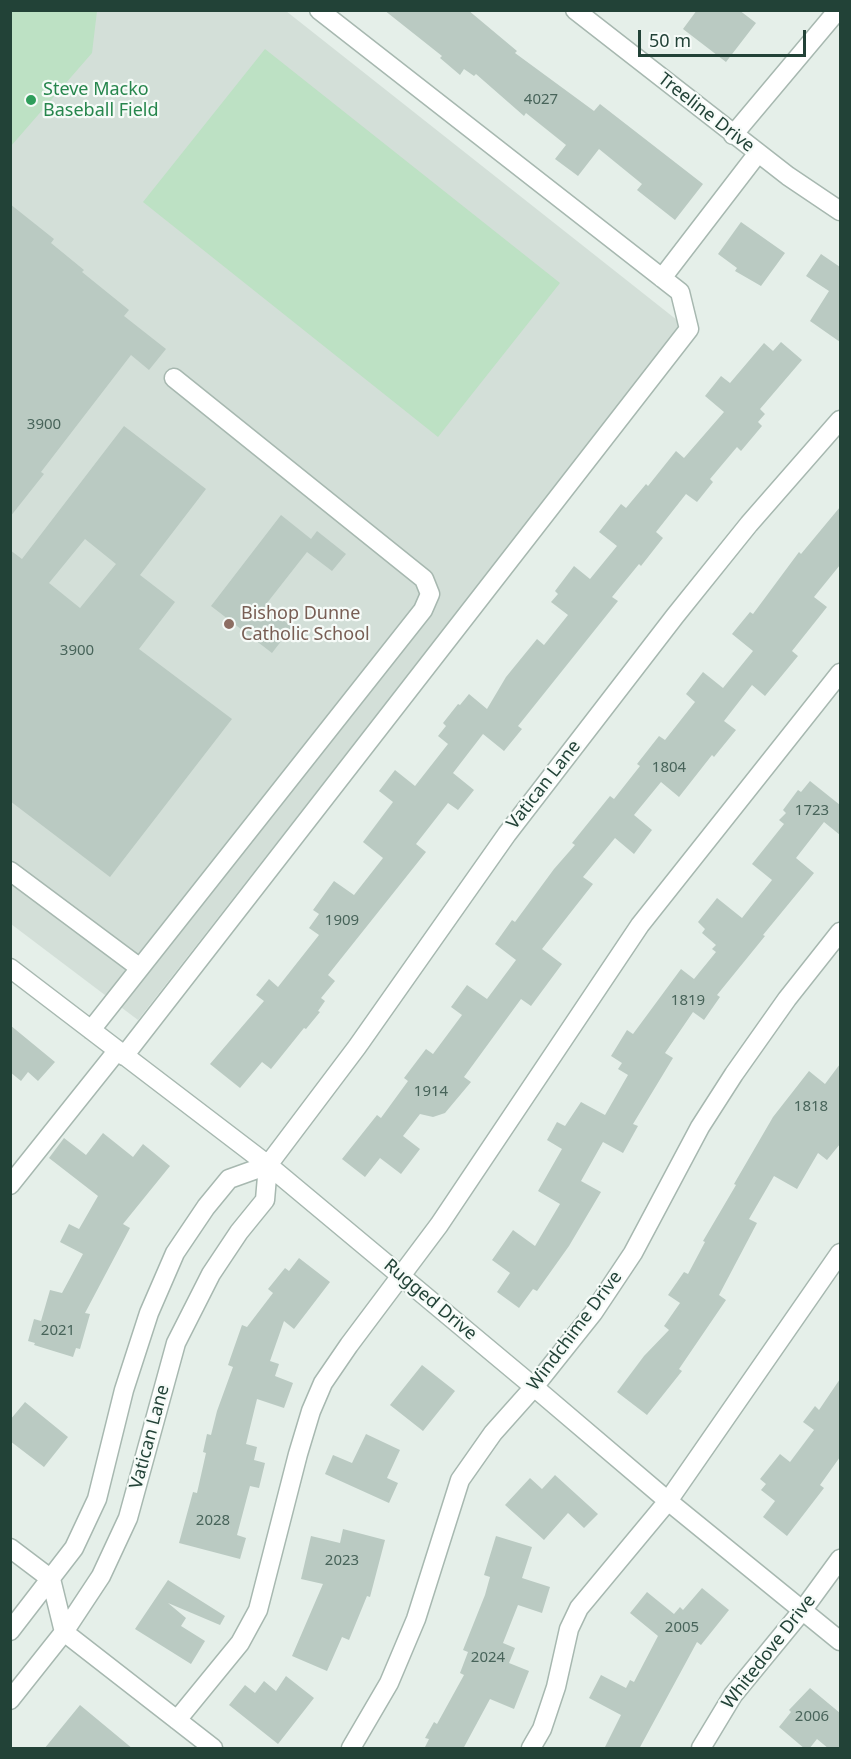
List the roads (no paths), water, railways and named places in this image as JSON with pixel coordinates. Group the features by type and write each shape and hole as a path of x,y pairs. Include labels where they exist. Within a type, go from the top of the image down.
{"street":[{"path":"10,1185 121,1053 689,330 680,291 319,10"},
{"name":"Treeline Drive","path":"575,10 733,135 840,211"},
{"path":"733,135 838,10"},
{"path":"662,278 758,153"},
{"path":"91,1030 423,610 430,594 424,579 174,378"},
{"name":"Vatican Lane","path":"10,1700 64,1632 101,1576 128,1518 176,1343 211,1274 239,1232 265,1200 268,1166 357,1047 507,834 749,524 840,420"},
{"path":"177,1720 240,1643 258,1610 298,1454 323,1383 439,1225 640,925 840,673"},
{"path":"10,871 140,968"},
{"name":"Windchime Drive","path":"351,1749 389,1683 416,1620 460,1480 493,1433 534,1387 593,1313 633,1253 700,1127 734,1074 787,999 840,932"},
{"name":"Rugged Drive","path":"10,968 268,1166 668,1501 840,1641"},
{"name":"Vatican Lane","path":"10,1631 74,1548 98,1499 124,1390 148,1313 175,1253 206,1207 229,1179 268,1166"},
{"path":"531,1749 542,1729 556,1687 569,1629 579,1608 668,1501 840,1253"},
{"path":"10,1548 51,1579 64,1632 211,1748"},
{"name":"Whitedove Drive","path":"701,1749 733,1695 802,1611 840,1558"}],"place":[{"name":"Steve Macko Baseball Field","path":"31,100"},
{"name":"Bishop Dunne Catholic School","path":"229,624"}]}
